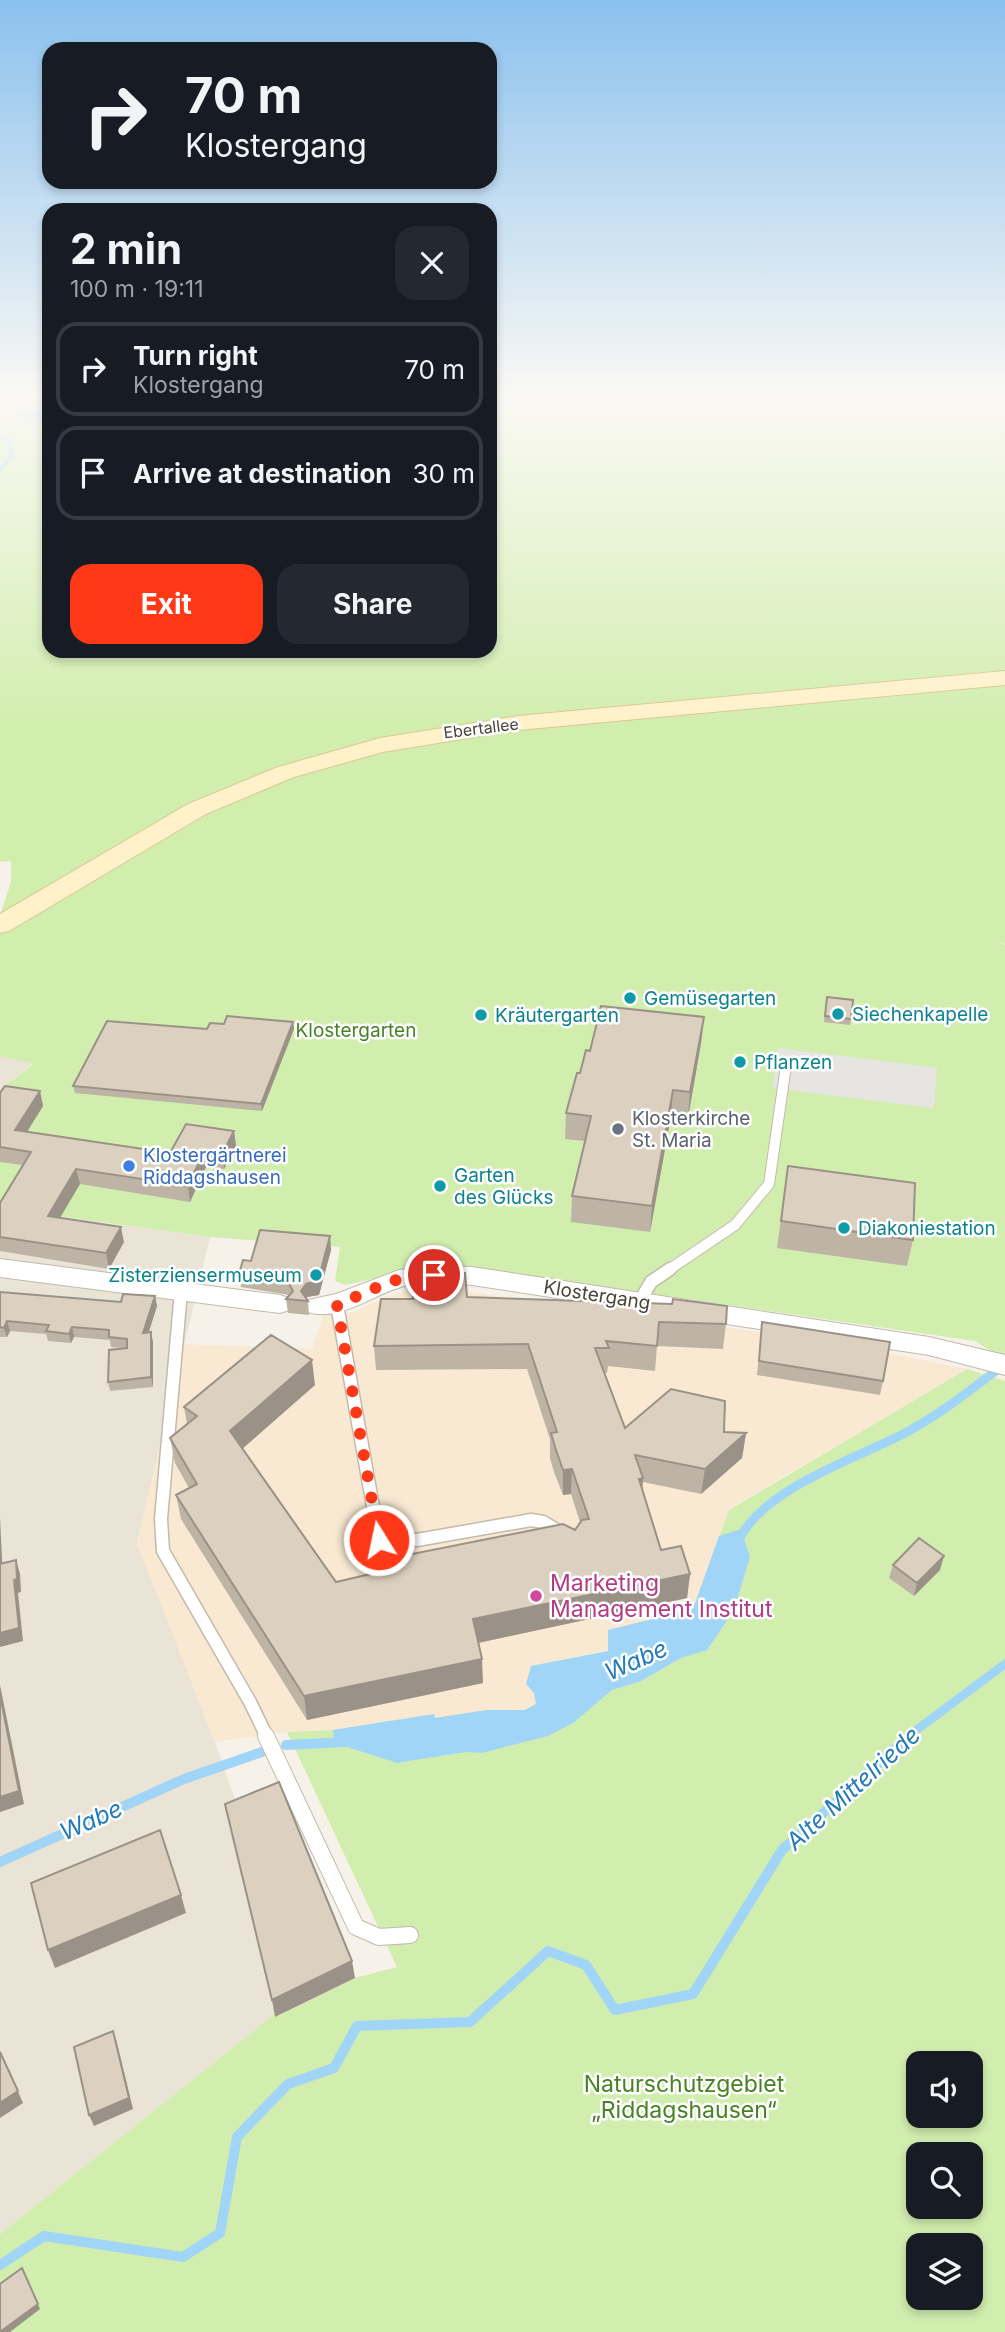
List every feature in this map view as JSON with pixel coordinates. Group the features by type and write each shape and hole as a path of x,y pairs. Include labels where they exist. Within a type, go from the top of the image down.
{"main road":[{"name":"Ebertallee","path":"0,925 197,809 286,772 370,747 446,732 518,723 1005,678"}],"street":[{"path":"0,1268 280,1304"},
{"name":"Klostergang","path":"327,1306 391,1281 434,1275 501,1280 929,1346 999,1363"}],"lane":[{"path":"640,1301 650,1282 735,1225 769,1184 786,1066"},
{"path":"181,1291 161,1519 163,1551 250,1702 356,1927 379,1937 410,1936"},
{"path":"327,1306 379,1540 417,1540 531,1520 554,1527 572,1546"}],"shaded area":[{"path":"778,1048 937,1068 934,1108 773,1088"},
{"path":"0,1056 33,1063 0,1089"},
{"path":"0,1208 210,1237 137,1543 215,1742 302,1992 0,2234"},
{"path":"441,1288 839,1343 967,1369 729,1509 693,1609 608,1630 608,1650 531,1666 536,1704 525,1710 487,1710 435,1719 434,1714 333,1730 287,1732 215,1742 137,1543 184,1344 312,1349 323,1316 354,1312 385,1297 413,1289"}],"green space":[{"name":"Klostergarten","path":"0,505 42,505 42,658 497,658 497,505 1005,505 1005,944 994,939 1005,945 1005,1360 975,1341 475,1268 431,1266 345,1285 335,1281 340,1247 210,1237 0,1208 0,1089 33,1064 0,1056 0,915 11,882 11,861 0,862"},
{"name":"Naturschutzgebiet „Riddagshausen“","path":"967,1369 1005,1381 1005,2332 0,2332 0,2234 302,1992 278,2016 355,1978 397,1967 287,1732 333,1730 434,1714 435,1718 487,1710 525,1710 536,1704 534,1693 526,1684 531,1666 608,1651 608,1630 693,1609 729,1510"}],"water":[{"path":"741,1529 750,1557 734,1610 707,1650 681,1658 641,1681 612,1690 573,1723 548,1736 482,1753 465,1752 397,1763 335,1743 333,1730 434,1714 435,1718 487,1710 525,1710 536,1704 534,1693 526,1684 531,1666 608,1651 608,1630 693,1609 719,1536"}],"building":[{"name":"Siechenkapelle","path":"827,997 853,1000 851,1019 825,1016"},
{"name":"Klosterkirche St. Maria","path":"601,1006 704,1017 690,1092 673,1090 652,1206 572,1196 591,1116 566,1113 577,1073 580,1073 586,1050 590,1051"},
{"path":"227,1016 293,1022 261,1104 73,1086 107,1021 207,1029 210,1023 224,1024"},
{"path":"5,1086 40,1091 15,1130 170,1153 186,1124 234,1131 222,1154 204,1151 188,1186 76,1169 48,1216 121,1227 106,1253 0,1237 0,1203 31,1152 0,1147 0,1093"},
{"path":"788,1166 915,1183 913,1240 781,1221"},
{"path":"260,1230 330,1236 318,1281 306,1284 301,1291 308,1301 286,1299 293,1291 288,1282 239,1274 243,1260 251,1261"},
{"path":"465,1273 467,1297 672,1304 673,1299 727,1306 726,1324 659,1322 657,1346 606,1341 609,1348 595,1348 625,1428 671,1389 725,1401 724,1432 746,1433 705,1469 635,1455 643,1478 639,1479 661,1550 681,1546 690,1574 473,1619 482,1659 304,1696 176,1495 197,1484 170,1438 197,1416 184,1407 271,1335 312,1360 230,1431 336,1582 379,1572 377,1561 563,1524 575,1530 582,1520 589,1519 572,1469 563,1470 551,1433 557,1432 528,1344 374,1346 381,1299 413,1299 412,1276"},
{"path":"0,1292 121,1302 123,1294 155,1296 143,1333 151,1332 151,1377 108,1382 109,1350 127,1348 127,1339 109,1337 109,1330 72,1327 69,1334 46,1331 49,1325 7,1321 4,1328 0,1327"},
{"path":"762,1322 890,1342 883,1381 759,1361"},
{"path":"919,1538 944,1556 917,1583 893,1565"},
{"path":"16,1560 17,1579 14,1580 19,1628 0,1633 0,1564"},
{"path":"0,1695 19,1791 0,1797"},
{"path":"279,1782 352,1961 272,2000 225,1804"},
{"path":"160,1830 181,1895 48,1950 31,1883"},
{"path":"113,2031 129,2098 89,2115 74,2047"},
{"path":"0,2052 18,2091 0,2103"},
{"path":"22,2268 38,2304 0,2332 0,2284"}],"waterway":[{"name":"Wabe","path":"740,1537 753,1519 792,1488 920,1425 1005,1364"},
{"name":"Alte Mittelriede","path":"907,1737 1005,1664"},
{"name":"Alte Mittelriede","path":"0,2265 44,2236 183,2257 220,2233 237,2137 288,2084 334,2068 357,2026 470,2022 548,1951 586,1965 615,2010 693,1994 782,1850 909,1736"},
{"name":"Wabe","path":"286,1745 345,1742"},
{"name":"Wabe","path":"0,1862 184,1779 262,1752"}],"place":[{"name":"Gemüsegarten","path":"630,998"},
{"name":"Siechenkapelle","path":"838,1014"},
{"name":"Kräutergarten","path":"481,1015"},
{"name":"Pflanzen","path":"740,1062"},
{"name":"Klosterkirche St. Maria","path":"618,1129"},
{"name":"Klostergärtnerei Riddagshausen","path":"129,1166"},
{"name":"Garten des Glücks","path":"440,1186"},
{"name":"Diakoniestation","path":"844,1228"},
{"name":"Zisterziensermuseum","path":"316,1275"},
{"name":"Marketing Management Institut","path":"536,1596"}],"route":[{"path":"379,1540 337,1305 391,1281 434,1275"}]}
